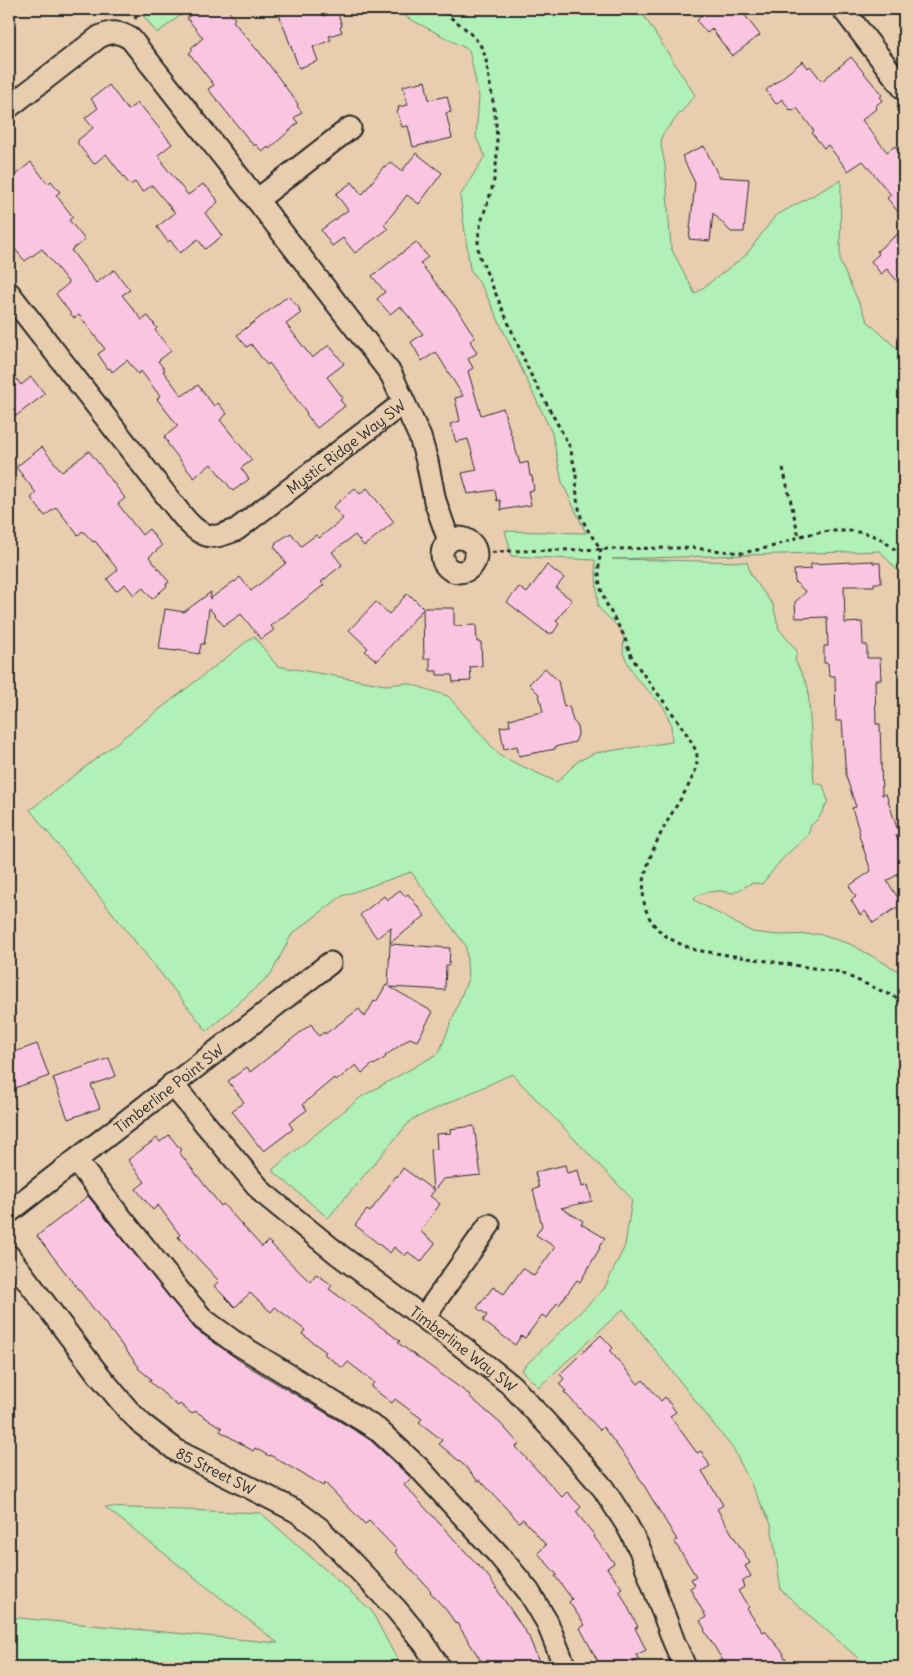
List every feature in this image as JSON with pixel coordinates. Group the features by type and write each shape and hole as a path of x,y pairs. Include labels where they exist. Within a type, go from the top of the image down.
{"street":[{"path":"843,9 904,89"},
{"name":"Mystic Ridge Way SW","path":"9,107 99,38 110,32 118,32 131,39 391,374 403,403 236,530 215,536 201,533 190,524 169,499 9,293"},
{"path":"257,200 350,128"},
{"path":"403,403 427,460 434,502 449,541"},
{"path":"461,538 474,548 476,554 476,560 470,569 459,573 444,566 442,561 442,549 449,541 461,538"},
{"name":"Timberline Point SW","path":"9,1212 172,1084 330,964"},
{"name":"Timberline Way SW","path":"172,1084 263,1193 338,1254 424,1317 511,1385 551,1428 603,1488 627,1525 640,1550 685,1667"},
{"path":"76,1161 181,1294 204,1319 233,1341 377,1429 420,1468 530,1592 547,1622 565,1667"},
{"path":"424,1317 489,1225"},
{"name":"85 Street SW","path":"9,1256 105,1383 142,1424 177,1451 296,1511 319,1528 396,1609 424,1643 439,1667"}],"path":[{"path":"436,9 446,14 478,42 483,51 494,104 497,132 495,175 488,204 481,221 477,242 479,256 530,373 570,447 576,474 577,499 581,517 601,549 598,567 600,588 607,607 625,638 631,656 674,715 697,756 694,771 684,793 663,828 649,860 643,899 648,916 661,932 695,950 839,972 904,1001"},
{"path":"446,9 446,14"},
{"path":"783,468 799,537"},
{"path":"476,554 508,551 693,548 742,553 771,547 799,537 830,531 853,531 869,534 881,539 904,556"}],"green space":[{"path":"138,9 189,9 157,33"},
{"path":"395,9 643,9 644,16 695,95 662,135 661,145 665,165 671,248 695,294 746,255 775,216 841,180 840,262 868,322 904,355 904,575 880,551 612,559 747,562 751,575 773,605 779,629 797,651 795,660 808,687 814,783 823,785 828,801 819,818 811,825 808,835 783,858 762,884 752,883 733,893 708,892 697,895 694,900 752,932 777,935 818,934 850,944 904,974 904,1667 868,1667 781,1590 771,1524 734,1450 623,1309 539,1387 521,1370 604,1289 625,1246 632,1199 512,1074 411,1120 328,1218 272,1170 361,1097 439,1053 468,979 466,946 411,872 342,896 292,934 271,974 207,1031 30,810 254,636 277,666 386,685 407,683 448,696 500,756 557,782 578,761 595,753 672,742 671,724 664,707 635,677 623,653 624,633 598,607 595,560 511,556 505,531 586,533 562,482 552,433 484,290 470,269 460,196 485,156 476,137 479,97 469,50 408,18"},
{"path":"105,1507 261,1513 371,1610 401,1667 9,1667 9,1617 278,1643"}],"building":[{"path":"199,9 227,9 235,19 233,21 258,50 302,112 294,118 298,123 269,149 268,147 262,152 256,144 254,146 208,89 214,85 189,53 193,50 191,48 203,38 187,18"},
{"path":"292,9 320,9 323,16 337,11 342,26 340,27 342,32 329,36 331,40 313,47 318,61 299,68 279,14"},
{"path":"710,9 740,9 760,35 732,56 712,29 707,33 697,21 698,18"},
{"path":"851,57 882,95 880,97 883,100 875,106 877,108 862,120 887,152 895,146 904,158 904,219 887,198 891,195 863,161 848,171 828,145 824,148 812,133 814,131 797,108 793,111 790,110 782,99 776,104 766,90 803,61 808,68 810,66 822,81"},
{"path":"425,81 429,100 447,96 451,112 446,113 452,138 413,147 408,126 402,127 397,111 399,110 398,107 408,105 403,86"},
{"path":"109,85 128,110 137,103 142,107 172,144 158,155 188,195 203,184 216,198 218,202 205,213 222,236 205,249 198,239 180,253 170,240 168,242 157,227 175,213 152,185 143,192 135,182 130,185 106,154 94,164 78,144 78,140 93,128 85,118 98,108 91,99"},
{"path":"704,146 719,177 749,179 744,232 731,232 713,213 710,241 689,239 695,183 682,156"},
{"path":"416,153 442,173 419,204 407,195 384,225 388,229 355,253 343,238 332,246 321,230 348,210 336,194 352,182 362,195 384,166 386,167 390,162 402,171"},
{"path":"31,162 48,184 51,181 60,192 56,195 73,217 69,220 85,240 71,250 96,283 114,270 130,290 122,295 142,320 148,316 157,328 155,330 171,351 158,361 165,370 163,371 182,396 198,385 214,406 218,403 227,414 220,420 252,460 241,468 249,479 233,491 211,464 194,478 164,437 178,426 157,399 160,396 141,371 138,374 127,360 112,372 110,368 108,369 98,354 105,349 79,315 74,318 56,294 69,283 42,249 25,261 9,242 9,180"},
{"path":"904,229 904,289 887,269 881,274 871,261 879,254 877,251"},
{"path":"416,242 428,257 420,263 459,312 475,338 470,341 477,353 468,359 473,368 468,371 481,415 503,408 520,464 528,462 534,490 528,491 531,505 501,510 500,500 497,501 495,490 468,494 462,473 477,470 468,439 456,442 450,424 460,421 455,398 463,396 436,352 422,361 411,342 423,334 400,306 390,314 377,299 385,292 372,276"},
{"path":"288,296 300,309 298,310 301,313 286,324 312,358 329,345 344,364 327,377 343,398 340,400 345,406 317,428 269,363 267,365 251,344 247,347 237,335"},
{"path":"9,369 21,385 31,377 45,394 16,416 9,406"},
{"path":"42,447 62,472 89,451 125,498 118,504 142,535 149,529 162,546 149,557 169,582 152,599 143,588 134,595 125,584 116,591 107,579 118,570 95,541 93,542 83,531 78,535 56,507 45,516 31,498 36,493 16,467"},
{"path":"355,488 360,494 367,488 394,522 364,546 355,535 332,552 342,565 321,582 324,585 271,626 274,630 261,639 241,614 224,626 209,608 204,644 201,644 199,654 159,649 165,609 184,612 211,592 210,599 240,577 251,591 286,563 274,546 275,543 291,533 301,546 316,535 319,538 343,519 333,507"},
{"path":"873,561 873,563 880,563 881,583 874,583 874,586 844,586 845,623 862,622 863,645 867,645 867,658 880,658 881,680 875,680 876,724 880,724 882,795 886,794 899,834 896,835 904,858 904,870 887,881 902,904 873,923 865,911 860,915 851,900 856,897 849,886 871,871 859,835 852,808 856,807 846,776 842,721 836,721 835,676 829,676 828,663 824,663 824,646 828,646 827,617 796,618 795,602 806,592 795,582 794,570 811,569 811,564"},
{"path":"547,565 564,578 556,588 572,600 556,621 559,624 553,633 547,633 507,602 519,587 527,593"},
{"path":"407,594 423,608 454,608 454,626 476,625 477,642 481,642 482,666 470,667 471,681 453,682 452,675 437,675 437,671 430,671 430,658 424,659 423,609 377,661 365,651 368,648 349,630 376,602 389,614"},
{"path":"545,668 558,681 564,707 569,706 573,721 577,725 578,735 575,742 555,747 555,749 519,756 517,746 504,749 500,727 510,726 509,719 543,712 539,694 529,684"},
{"path":"400,890 405,896 408,894 425,916 390,943 391,927 377,938 360,915 384,896 387,900"},
{"path":"390,944 450,948 449,965 446,965 445,990 390,987 433,1012 417,1041 410,1038 362,1073 356,1065 336,1081 334,1078 303,1104 307,1110 289,1123 293,1129 264,1151 232,1111 244,1102 228,1081 247,1067 250,1072 311,1024 319,1036 324,1032 325,1034 359,1009 365,1017 374,1001 376,1002 386,985 388,986"},
{"path":"37,1044 49,1076 9,1090 9,1054"},
{"path":"109,1058 116,1076 91,1085 100,1108 68,1119 53,1078"},
{"path":"474,1126 481,1175 443,1179 430,1196 440,1204 420,1231 435,1243 421,1262 408,1252 405,1256 394,1247 390,1253 355,1225 367,1210 370,1212 403,1168 433,1190 430,1150 437,1149 436,1134 451,1133 450,1129"},
{"path":"169,1135 181,1150 179,1152 221,1206 223,1204 262,1247 268,1241 310,1282 316,1274 332,1285 329,1289 400,1341 398,1343 470,1395 501,1424 519,1444 516,1447 562,1497 567,1492 581,1507 576,1512 614,1563 607,1568 622,1588 619,1590 638,1627 635,1628 646,1650 636,1655 639,1660 624,1667 601,1667 580,1628 585,1625 569,1602 572,1599 555,1576 557,1575 538,1553 546,1545 523,1519 519,1522 480,1480 478,1481 465,1466 439,1444 442,1440 419,1422 422,1419 395,1399 392,1403 371,1387 374,1382 348,1362 343,1368 324,1354 326,1352 302,1334 305,1330 275,1307 271,1312 250,1293 235,1307 214,1286 219,1281 178,1237 180,1235 158,1205 153,1210 136,1189 145,1182 128,1160 157,1138 160,1142"},
{"path":"565,1165 567,1173 578,1170 582,1187 588,1185 592,1201 561,1208 583,1221 581,1224 605,1238 580,1282 577,1280 547,1318 542,1315 525,1338 521,1336 515,1345 483,1321 487,1315 477,1308 493,1287 504,1294 523,1268 534,1276 555,1247 536,1235 542,1226 533,1189 539,1188 535,1172"},
{"path":"88,1196 195,1329 243,1363 369,1439 411,1478 404,1485 488,1576 529,1637 541,1667 485,1667 457,1623 395,1552 397,1550 369,1521 365,1524 325,1483 323,1486 255,1448 253,1451 220,1431 222,1428 195,1411 192,1414 180,1404 178,1406 149,1381 151,1379 138,1368 37,1236"},
{"path":"601,1335 613,1348 610,1351 638,1384 643,1380 661,1401 665,1397 676,1412 670,1416 697,1453 701,1451 710,1466 702,1471 723,1505 717,1509 750,1563 745,1566 751,1576 742,1582 744,1587 738,1591 749,1607 747,1609 763,1632 765,1631 792,1667 727,1667 700,1621 706,1617 690,1588 695,1585 691,1579 696,1576 674,1541 677,1540 631,1464 603,1427 600,1430 564,1392 566,1391 559,1384 564,1379 560,1374"}]}
